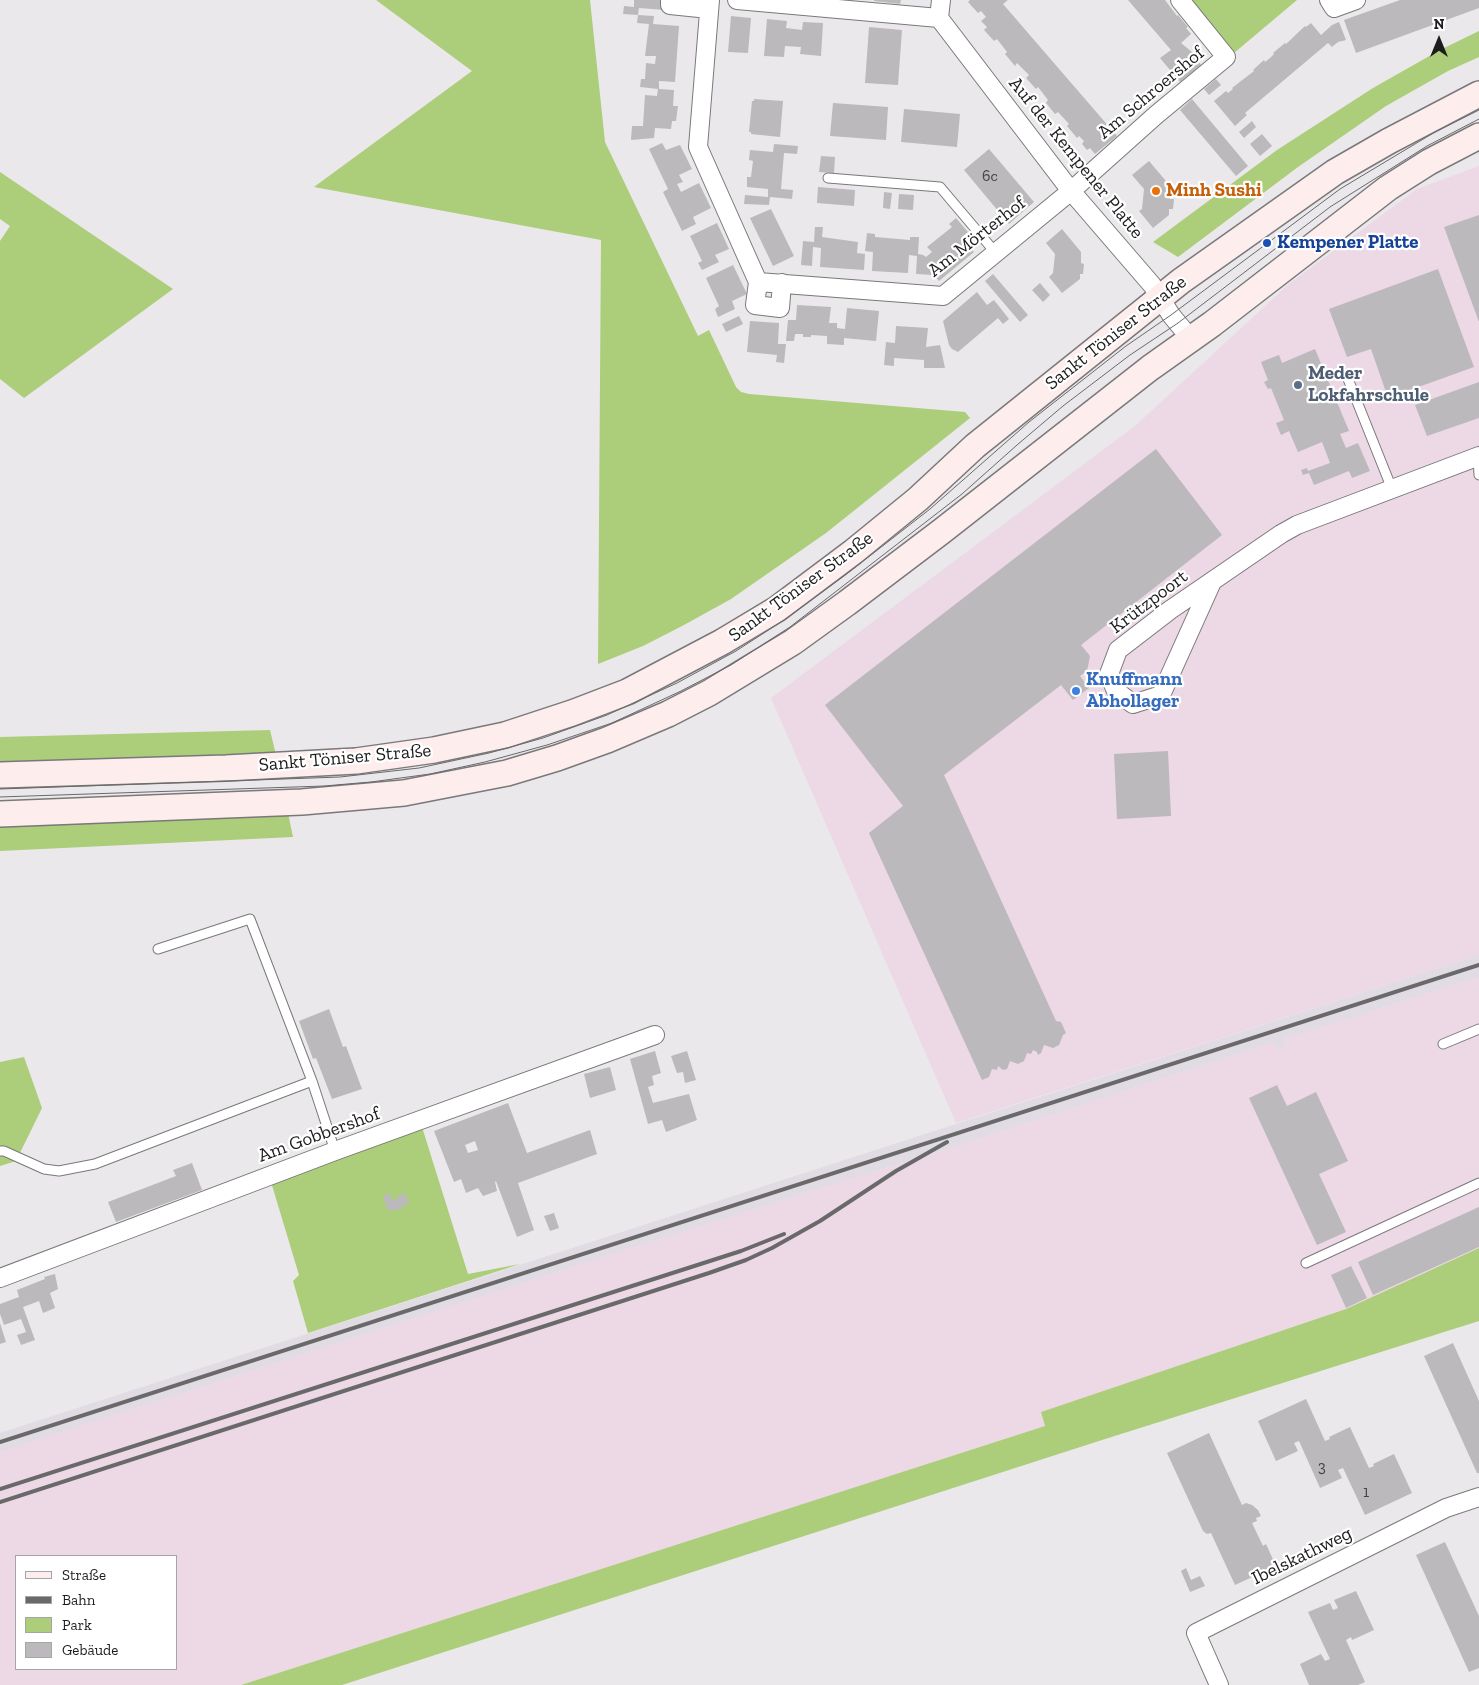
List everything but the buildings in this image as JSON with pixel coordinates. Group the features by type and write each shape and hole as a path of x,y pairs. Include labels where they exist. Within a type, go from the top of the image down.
{"main road":[{"name":"Sankt Töniser Straße","path":"0,775 226,768 356,761 434,750 505,735 572,713 627,692 722,642 777,609 853,552 918,499 975,446 1180,281 1335,172 1389,141 1479,94"},
{"name":"Sankt Töniser Straße","path":"0,814 302,802 404,793 507,772 557,758 607,740 668,714 709,693 793,642 935,537 1190,338 1212,324 1388,188 1429,162 1479,136"}],"street":[{"path":"670,0 670,5 709,5 698,147 758,282 755,306 780,308 782,283"},
{"path":"737,0 812,3 939,18 941,0"},
{"name":"Am Schroershof","path":"1071,191 1156,115 1226,57 1180,0"},
{"path":"1329,0 1334,8 1356,0"},
{"name":"Auf der Kempener Platte","path":"939,18 1071,191 1152,284 1160,298 1190,338"},
{"name":"Am Mörterhof","path":"758,282 943,296 1071,191"},
{"name":"Krützpoort","path":"1212,582 1161,695 1133,704 1116,691 1109,674 1118,650 1170,610 1297,525 1478,456"},
{"name":"Am Gobbershof","path":"0,1278 335,1151 654,1034"},
{"name":"Ibelskathweg","path":"1218,1685 1196,1633 1446,1508 1479,1497"}],"lane":[{"path":"828,178 940,187 995,252"},
{"path":"1346,374 1392,489"},
{"path":"1478,456 1479,475"},
{"path":"158,949 250,919 312,1081 335,1151"},
{"path":"1444,1044 1479,1029"},
{"path":"0,1151 4,1151 44,1169 59,1171 95,1164 312,1081"},
{"path":"1306,1263 1479,1183"}],"shaded area":[{"path":"1479,166 1479,955 956,1123 771,698 1135,426 1289,284 1417,189"},
{"path":"1479,955 1479,977 1284,1039 1286,1046 1276,1049 1274,1042 962,1144 669,1236 0,1452 0,1433"},
{"path":"1479,977 1479,1248 1346,1309 1041,1412 1045,1426 241,1685 0,1685 0,1452 669,1236 962,1144 1274,1042 1276,1049 1286,1046 1284,1039"}],"green space":[{"path":"376,0 590,0 605,142 698,336 709,330 736,387 741,392 749,394 965,412 970,418 826,533 731,599 643,646 598,664 601,240 314,187 472,71"},
{"path":"1190,0 1297,0 1234,53"},
{"path":"1479,31 1479,57 1448,71 1386,106 1298,167 1178,257 1153,242 1277,150 1373,88 1440,50"},
{"path":"0,172 173,289 24,398 0,379 0,241 10,226 0,219"},
{"path":"270,730 276,755 0,766 0,737"},
{"path":"288,813 293,837 0,851 0,825"},
{"path":"24,1057 42,1108 16,1161 0,1166 0,1062"},
{"path":"422,1127 468,1274 520,1264 308,1333 293,1281 299,1275 271,1182"},
{"path":"1479,1248 1479,1321 1102,1440 342,1685 241,1685 1045,1426 1041,1412 1346,1309"}],"tram line":[{"path":"0,789 340,777 419,768 489,753 543,738 607,715 677,683 736,651 784,620 844,576 930,509 1029,422 1126,346 1171,315 1340,189 1435,132 1479,110"},
{"path":"0,797 324,786 371,782 430,774 485,762 547,745 612,723 731,665 790,627 962,494 1063,406 1130,355 1178,323 1330,207 1427,146 1479,119"}],"railway":[{"path":"0,1442 1479,965"},
{"path":"0,1502 746,1260 772,1248 820,1221 896,1171 947,1142"},
{"path":"0,1489 741,1251 784,1234"}],"place":[{"name":"Minh Sushi","path":"1156,191"},
{"name":"Kempener Platte","path":"1267,243"},
{"name":"Meder Lokfahrschule","path":"1298,385"},
{"name":"Knuffmann Abhollager","path":"1076,691"}]}
